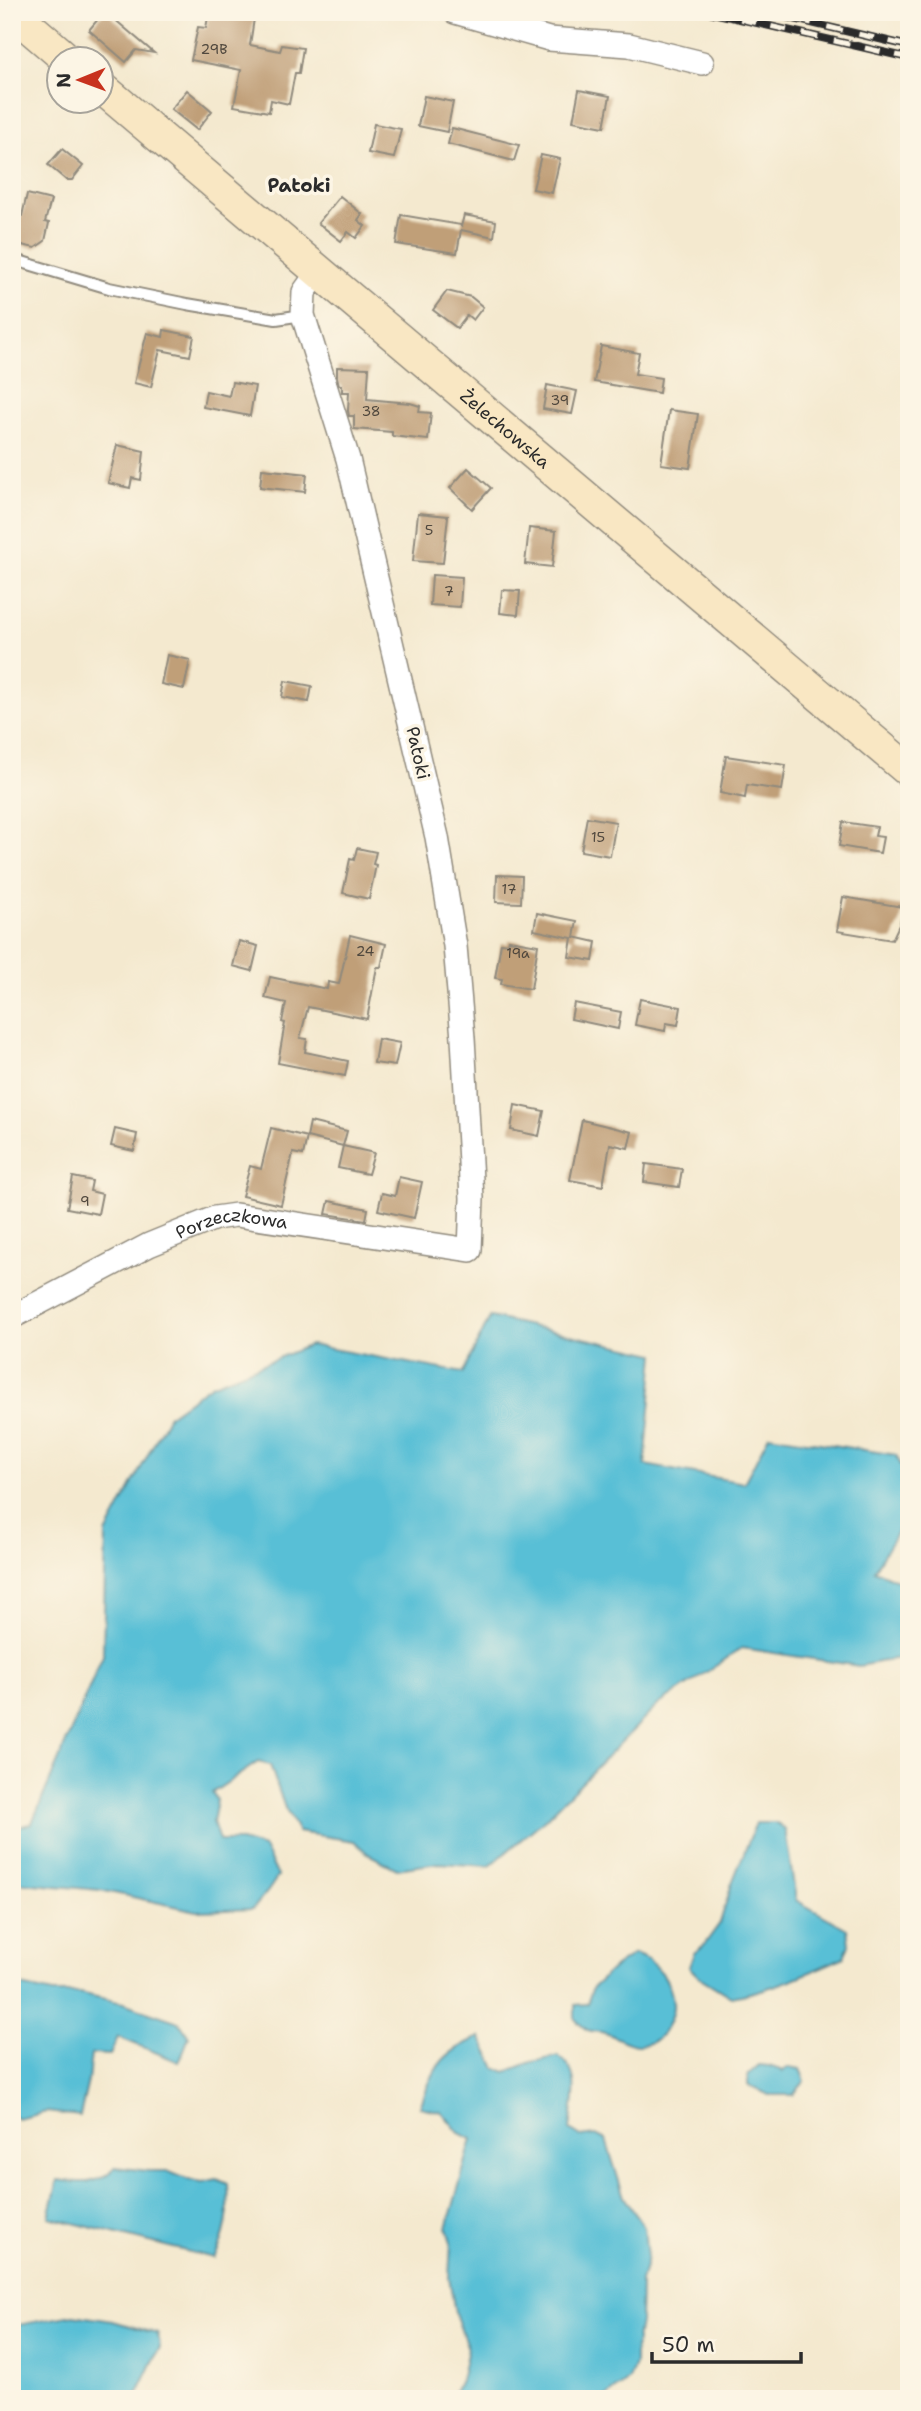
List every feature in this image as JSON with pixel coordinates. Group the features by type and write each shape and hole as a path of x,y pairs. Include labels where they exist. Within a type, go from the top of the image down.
{"main road":[{"path":"12,12 52,46"},
{"name":"Żelechowska","path":"116,100 909,771"}],"street":[{"path":"455,12 549,39 629,46 702,63"},
{"path":"303,315 304,292 318,271"},
{"name":"Patoki","path":"303,315 348,459 437,837 455,946 463,1038 472,1198 470,1251"},
{"name":"Porzeczkowa","path":"12,1317 149,1245 215,1218 236,1215 470,1251"}],"lane":[{"path":"12,259 110,288 187,304 276,318 303,315"}],"water":[{"path":"490,1317 655,1354 645,1465 744,1483 769,1435 896,1455 907,1478 903,1522 874,1570 909,1585 909,1656 859,1666 742,1648 658,1705 544,1820 490,1866 438,1863 397,1869 368,1854 354,1841 298,1832 285,1808 270,1765 258,1762 212,1793 217,1800 213,1822 219,1841 241,1841 264,1848 278,1876 253,1909 197,1911 100,1890 12,1882 12,1829 32,1823 103,1655 106,1534 169,1415 211,1385 310,1345 463,1373"},
{"path":"756,1823 775,1823 785,1829 796,1900 847,1929 849,1944 844,1957 775,1986 731,1997 699,1977 689,1967 694,1953 704,1945 720,1923 732,1883"},
{"path":"634,1954 649,1961 664,1975 673,2004 669,2021 658,2038 639,2045 588,2030 575,2019 575,2005 587,2004 593,1987"},
{"path":"12,1984 53,1993 79,1993 123,2003 179,2022 189,2037 179,2062 118,2037 110,2055 91,2054 80,2116 46,2112 18,2119 12,2116"},
{"path":"480,2037 496,2068 506,2072 558,2056 566,2063 574,2080 570,2130 581,2137 596,2135 606,2140 624,2197 644,2227 647,2257 641,2282 635,2364 629,2380 604,2399 451,2399 462,2376 468,2349 455,2313 449,2277 451,2243 447,2228 472,2139 459,2133 442,2112 420,2107 440,2063 455,2049"},
{"path":"759,2065 783,2071 789,2067 800,2069 805,2081 793,2095 769,2095 748,2085 748,2075"},
{"path":"115,2167 167,2171 189,2180 203,2182 217,2179 228,2184 227,2222 214,2258 49,2217 58,2180 89,2182 102,2177"},
{"path":"73,2315 113,2321 158,2334 160,2347 135,2399 12,2399 12,2326"}],"building":[{"path":"106,12 154,53 136,50 126,62 116,53 116,46 108,46 89,30"},
{"path":"209,12 255,12 250,45 280,51 282,45 303,48 299,73 295,73 289,104 271,100 269,112 234,106 241,70 191,60 198,27 206,28"},
{"path":"187,90 212,111 197,130 171,109"},
{"path":"579,90 610,96 604,127 573,121"},
{"path":"424,96 453,102 447,132 418,126"},
{"path":"374,124 401,129 394,158 368,153"},
{"path":"452,128 519,145 514,161 448,144"},
{"path":"62,149 83,166 72,180 66,180 48,165"},
{"path":"541,155 560,159 552,193 533,189"},
{"path":"27,194 51,200 45,222 49,223 45,241 35,248 12,243 15,215 22,216"},
{"path":"340,196 362,214 358,220 365,226 356,238 348,232 341,241 318,223"},
{"path":"401,215 461,227 464,215 496,221 494,237 461,230 457,253 396,244"},
{"path":"447,291 471,297 483,307 473,320 467,315 457,328 433,310"},
{"path":"164,330 194,336 190,356 160,350 151,387 134,383 147,333 163,337"},
{"path":"601,346 639,353 635,374 661,378 659,393 594,382"},
{"path":"337,367 369,368 367,399 410,403 420,406 419,412 431,413 428,440 392,436 392,432 354,429 354,416 349,416 348,411 349,392 342,392"},
{"path":"232,382 255,386 250,416 203,407 206,391 229,396"},
{"path":"547,385 577,391 572,414 543,409"},
{"path":"669,410 698,414 690,468 661,464"},
{"path":"117,445 144,451 141,480 132,478 130,488 108,483"},
{"path":"468,468 491,488 472,509 450,488"},
{"path":"262,469 307,474 305,492 260,487"},
{"path":"418,513 448,516 443,563 413,561"},
{"path":"529,528 556,531 552,567 525,564"},
{"path":"432,575 462,577 460,607 430,605"},
{"path":"502,590 520,591 518,615 500,613"},
{"path":"167,655 190,660 184,689 161,684"},
{"path":"285,681 312,686 309,702 282,697"},
{"path":"726,756 786,765 782,790 747,785 745,798 720,793"},
{"path":"587,817 616,822 610,856 581,851"},
{"path":"843,822 877,827 875,836 883,837 880,853 839,846"},
{"path":"357,848 376,852 369,899 343,893 350,859 354,860"},
{"path":"497,875 522,876 521,903 496,902"},
{"path":"843,897 903,907 900,923 892,940 837,931"},
{"path":"537,913 577,921 574,937 596,942 593,961 569,957 572,938 534,930"},
{"path":"350,935 386,944 381,967 377,967 367,1019 308,1007 300,1038 307,1039 305,1052 348,1061 345,1076 278,1063 286,1003 265,998 270,977 327,989 328,982 339,984"},
{"path":"509,940 538,945 531,989 501,984 502,979 495,978 501,943 508,944"},
{"path":"239,941 258,946 252,971 233,966"},
{"path":"640,999 681,1007 678,1025 666,1023 665,1031 635,1025"},
{"path":"574,1003 621,1012 618,1029 571,1019"},
{"path":"378,1039 400,1043 395,1066 374,1063"},
{"path":"515,1105 544,1111 539,1136 511,1130"},
{"path":"582,1120 632,1132 628,1148 610,1144 603,1186 570,1180"},
{"path":"310,1122 347,1131 343,1146 307,1137"},
{"path":"271,1128 307,1137 303,1155 293,1153 281,1205 242,1196 250,1166 261,1169"},
{"path":"115,1129 137,1134 134,1151 111,1146"},
{"path":"343,1146 374,1153 368,1174 338,1168"},
{"path":"646,1164 682,1169 679,1187 644,1182"},
{"path":"73,1177 92,1181 90,1191 102,1194 98,1214 67,1208"},
{"path":"399,1177 422,1182 414,1218 378,1210 382,1193 395,1196"},
{"path":"329,1201 368,1209 366,1220 326,1214"}],"railway":[{"path":"709,12 909,58"},
{"path":"765,12 909,46"}],"district":[{"name":"Patoki","path":"299,185"}]}
